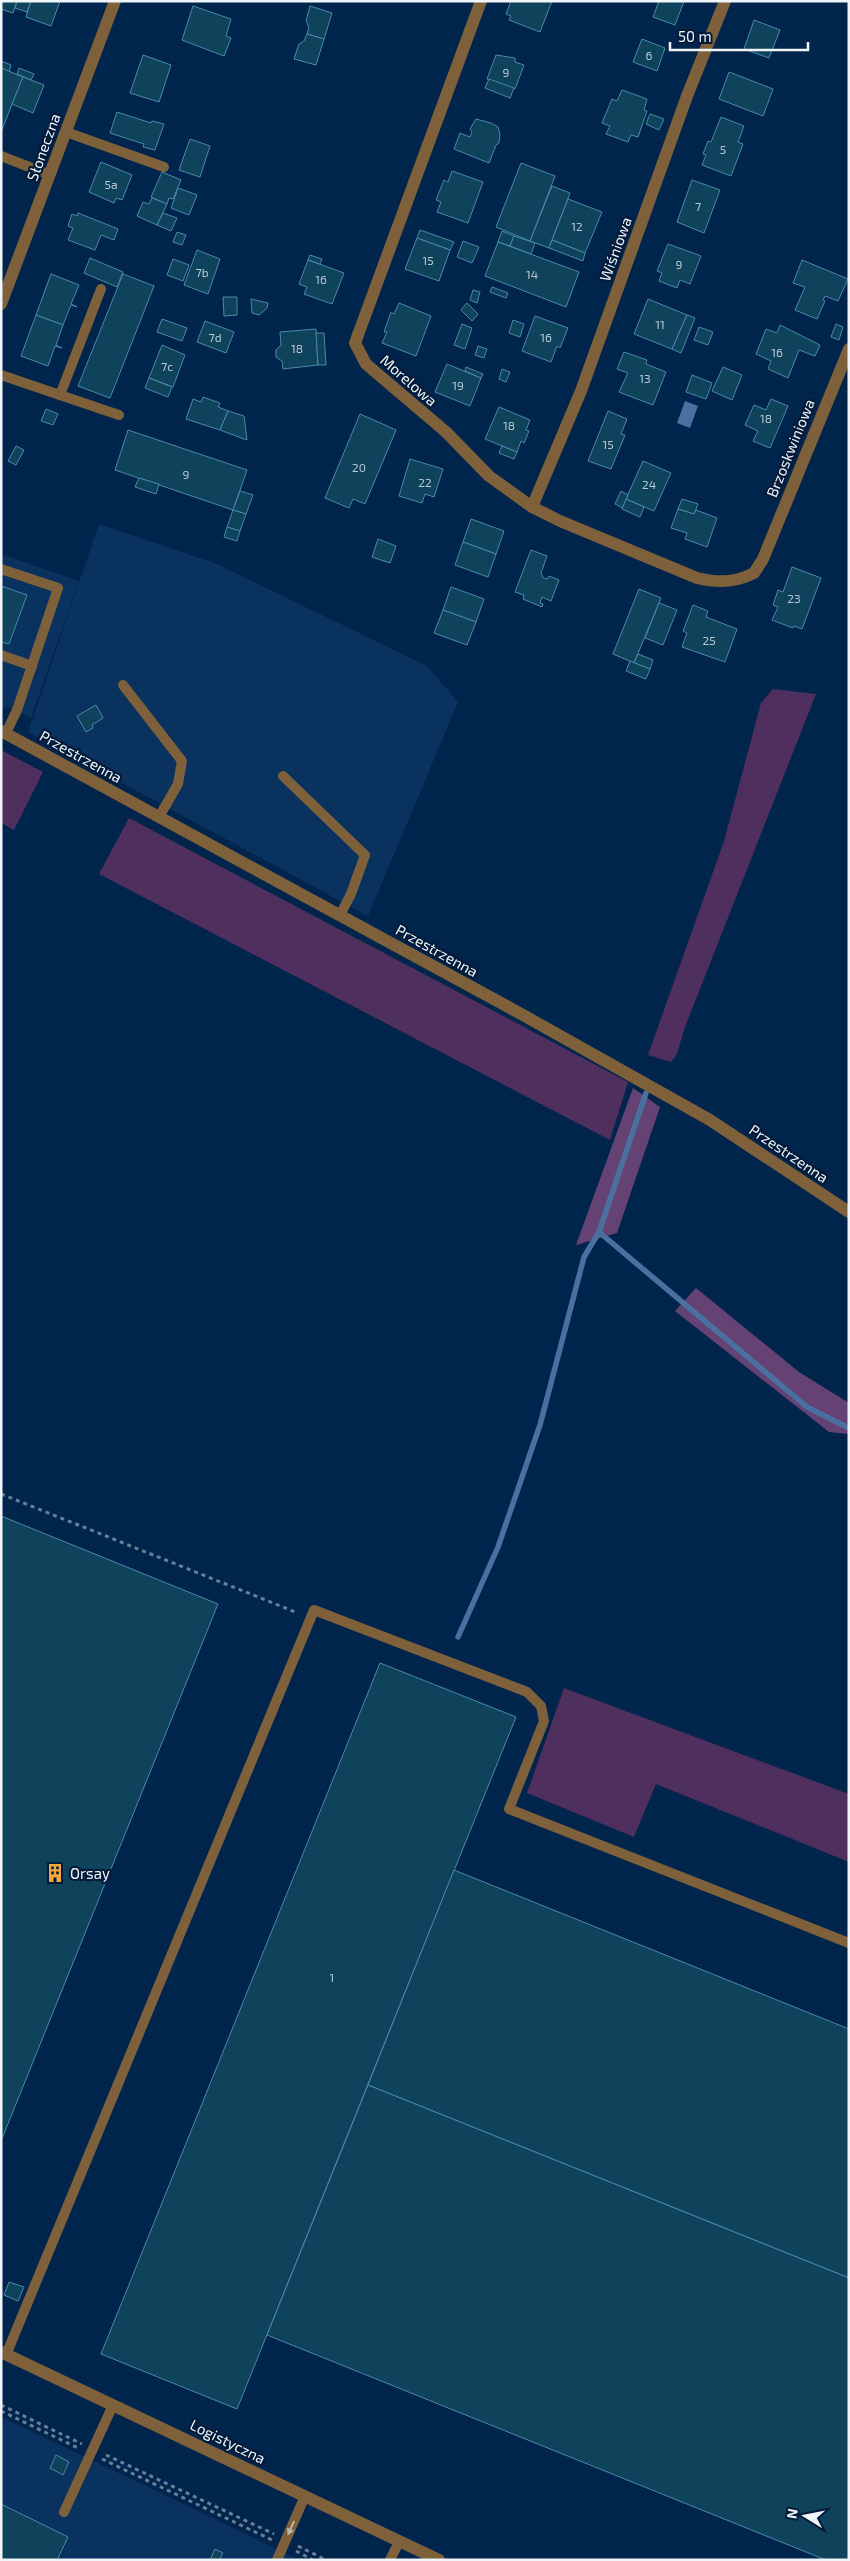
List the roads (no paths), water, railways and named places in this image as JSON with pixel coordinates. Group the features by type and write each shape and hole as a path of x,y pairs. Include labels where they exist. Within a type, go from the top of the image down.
{"street":[{"name":"Słoneczna","path":"1,304 115,1"},
{"name":"Morelowa","path":"481,1 355,343 366,364 446,432 490,476 532,507 660,562 714,582 744,578 754,573 763,559"},
{"name":"Wiśniowa","path":"532,507 581,391 687,96 725,1"},
{"name":"Brzoskwiniowa","path":"763,559 849,349"},
{"name":"Przestrzenna","path":"4,732 710,1120 849,1212"},
{"name":"Logistyczna","path":"4,2354 178,2434 439,2560"}],"lane":[{"path":"66,132 164,167"},
{"path":"1,156 50,175"},
{"path":"60,395 101,289"},
{"path":"1,375 119,415"},
{"path":"1,569 58,588 17,710 4,732"},
{"path":"1,656 32,666"},
{"path":"123,685 182,761 178,784 159,817"},
{"path":"283,776 365,855 351,894 340,915"},
{"path":"4,2354 314,1610 527,1692 541,1706 544,1721 509,1809 849,1943"},
{"path":"64,2512 113,2405"},
{"path":"277,2560 305,2496"},
{"path":"390,2560 399,2542"}],"waterway":[{"path":"646,1093 599,1232 807,1407 849,1428"},
{"path":"458,1637 498,1547 540,1425 584,1257 599,1232"}],"place":[{"name":"Orsay","path":"55,1873"}]}
